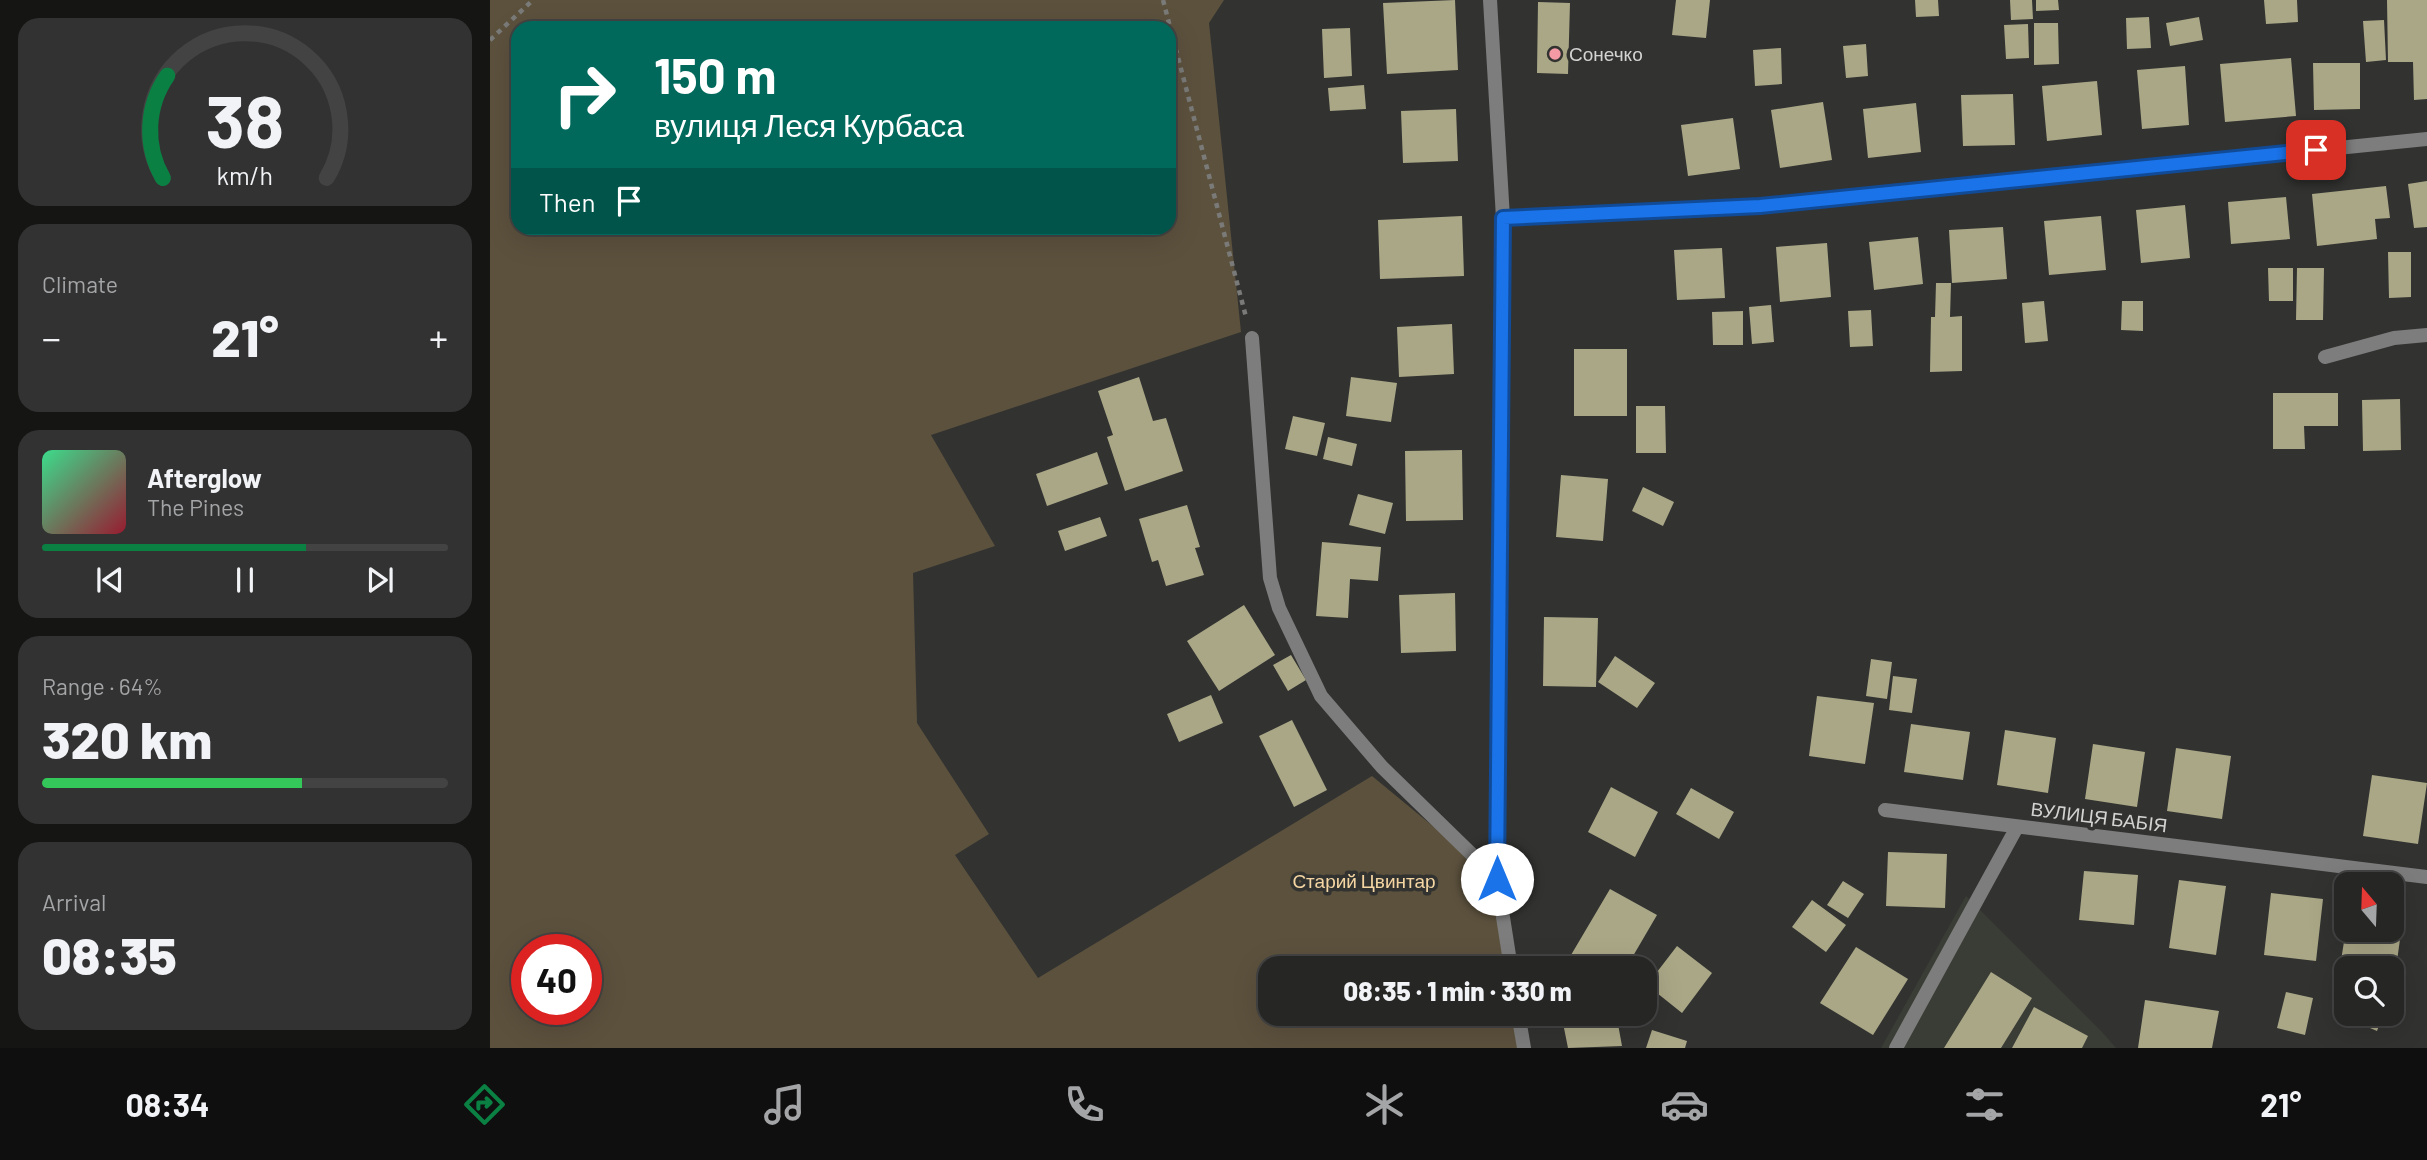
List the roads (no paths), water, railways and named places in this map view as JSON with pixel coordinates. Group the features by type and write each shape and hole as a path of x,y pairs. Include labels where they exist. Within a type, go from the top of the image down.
{"street":[{"path":"1490,0 1503,218 1497,879 1509,956"},
{"path":"1503,218 1760,206 2427,139"},
{"path":"2325,357 2394,338 2427,335"},
{"path":"1252,338 1270,578 1279,608 1321,696 1382,767 1497,879"},
{"path":"1885,810 2017,827"},
{"name":"ВУЛИЦЯ БАБІЯ","path":"1895,1048 2017,827 2427,877"},
{"path":"1520,1026 1524,1048"}],"place":[{"name":"Сонечко","path":"1555,54"}],"park label":[{"name":"Старий Цвинтар","path":"1364,881"}]}
